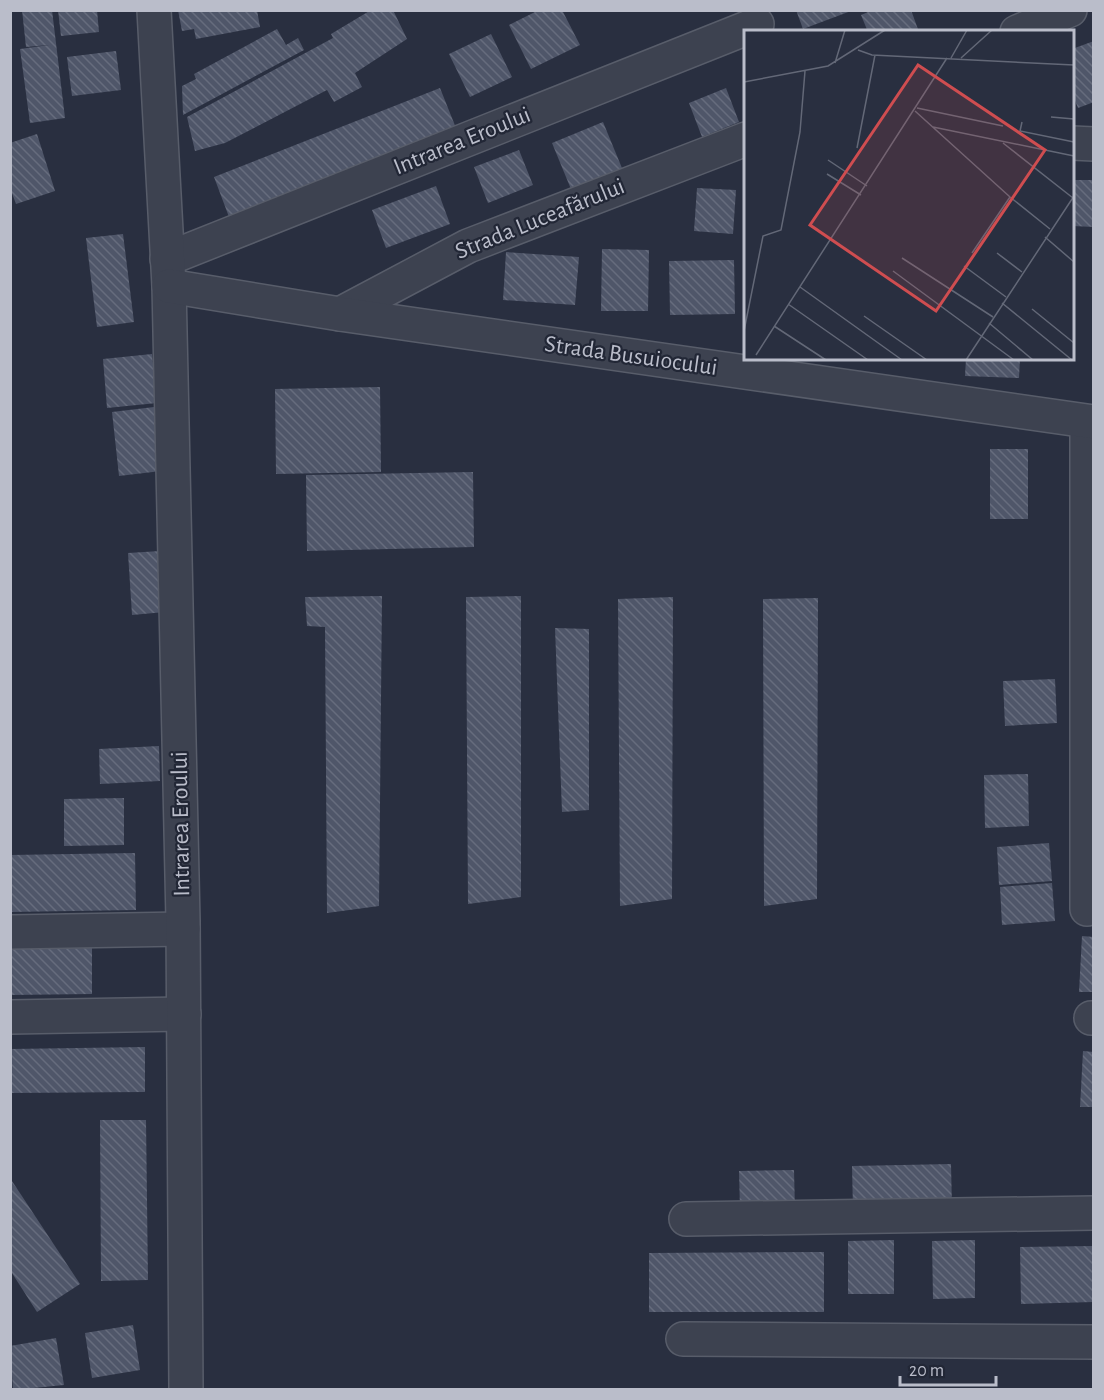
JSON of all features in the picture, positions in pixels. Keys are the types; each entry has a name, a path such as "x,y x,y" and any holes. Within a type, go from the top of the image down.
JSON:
{"street":[{"name":"Intrarea Eroului","path":"154,10 168,273 183,929 186,1389"},
{"path":"1022,30 1070,10"},
{"name":"Intrarea Eroului","path":"168,273 757,24"},
{"name":"Strada Luceafărului","path":"340,314 468,246 744,140"},
{"path":"1074,143 1094,144"},
{"name":"Strada Busuiocului","path":"168,273 340,314 1090,422"},
{"path":"1087,909 1090,422"},
{"path":"10,932 183,929"},
{"path":"10,1017 184,1014"},
{"path":"686,1219 1094,1214"},
{"path":"683,1339 1094,1342"}],"building":[{"path":"22,10 52,10 65,118 30,123 20,49 49,45 26,47"},
{"path":"58,10 97,10 99,32 61,36"},
{"path":"178,10 257,10 260,27 196,39 194,29 182,31"},
{"path":"371,10 393,10 407,39 355,73 362,87 334,102 327,90 225,143 195,151 187,117 333,38 331,34"},
{"path":"539,10 562,10 580,45 531,69 509,25"},
{"path":"796,10 851,10 851,11 803,29"},
{"path":"873,10 911,10 918,30 867,30 861,15"},
{"path":"277,29 286,45 298,38 304,50 183,115 182,86 196,79 194,74"},
{"path":"491,34 512,77 470,97 449,54"},
{"path":"1094,41 1094,102 1078,108 1074,98 1074,48"},
{"path":"116,51 121,90 72,96 67,57"},
{"path":"440,88 456,128 229,217 214,177"},
{"path":"726,88 739,122 702,137 689,103"},
{"path":"603,122 624,173 573,194 552,143"},
{"path":"37,134 55,191 16,204 10,188 10,143"},
{"path":"519,150 533,185 488,203 474,167"},
{"path":"1074,180 1094,180 1094,227 1074,226"},
{"path":"436,186 450,224 386,248 372,210"},
{"path":"697,188 736,190 733,234 694,231"},
{"path":"123,234 134,322 97,327 86,238"},
{"path":"602,249 649,250 648,311 601,311"},
{"path":"506,252 579,257 575,305 503,300"},
{"path":"734,260 735,314 670,315 669,261"},
{"path":"152,354 157,403 107,408 103,359"},
{"path":"966,360 1020,360 1019,378 965,376"},
{"path":"380,387 381,472 276,474 275,389"},
{"path":"154,407 161,471 119,476 112,412"},
{"path":"990,449 1028,449 1028,519 990,519"},
{"path":"473,472 474,547 307,551 306,475"},
{"path":"160,551 165,612 132,615 128,553"},
{"path":"382,596 379,906 327,913 325,627 307,626 305,597"},
{"path":"521,596 521,897 468,904 466,597"},
{"path":"673,597 672,899 620,906 618,599"},
{"path":"818,598 817,899 764,906 763,599"},
{"path":"555,628 589,629 589,810 562,812"},
{"path":"1055,679 1057,723 1005,726 1003,681"},
{"path":"159,746 160,781 100,784 99,749"},
{"path":"1028,774 1029,826 985,828 984,775"},
{"path":"124,798 124,845 64,846 64,799"},
{"path":"1049,843 1052,881 999,885 997,847"},
{"path":"135,853 136,910 10,912 10,855"},
{"path":"1052,883 1055,921 1002,925 1000,887"},
{"path":"1082,936 1094,937 1094,992 1079,992"},
{"path":"92,948 92,994 10,995 10,949"},
{"path":"145,1047 145,1092 10,1093 10,1049"},
{"path":"1083,1051 1094,1052 1094,1107 1080,1107"},
{"path":"100,1120 146,1120 148,1280 101,1281"},
{"path":"951,1164 952,1208 853,1210 852,1166"},
{"path":"794,1170 795,1210 740,1210 739,1171"},
{"path":"10,1178 80,1284 37,1312 10,1270"},
{"path":"894,1240 894,1294 848,1294 848,1241"},
{"path":"975,1240 975,1298 933,1299 932,1241"},
{"path":"1094,1246 1094,1302 1021,1304 1020,1247"},
{"path":"824,1252 824,1312 649,1312 649,1253"},
{"path":"133,1325 140,1370 92,1378 85,1333"},
{"path":"56,1338 64,1385 13,1390 10,1346"}]}
